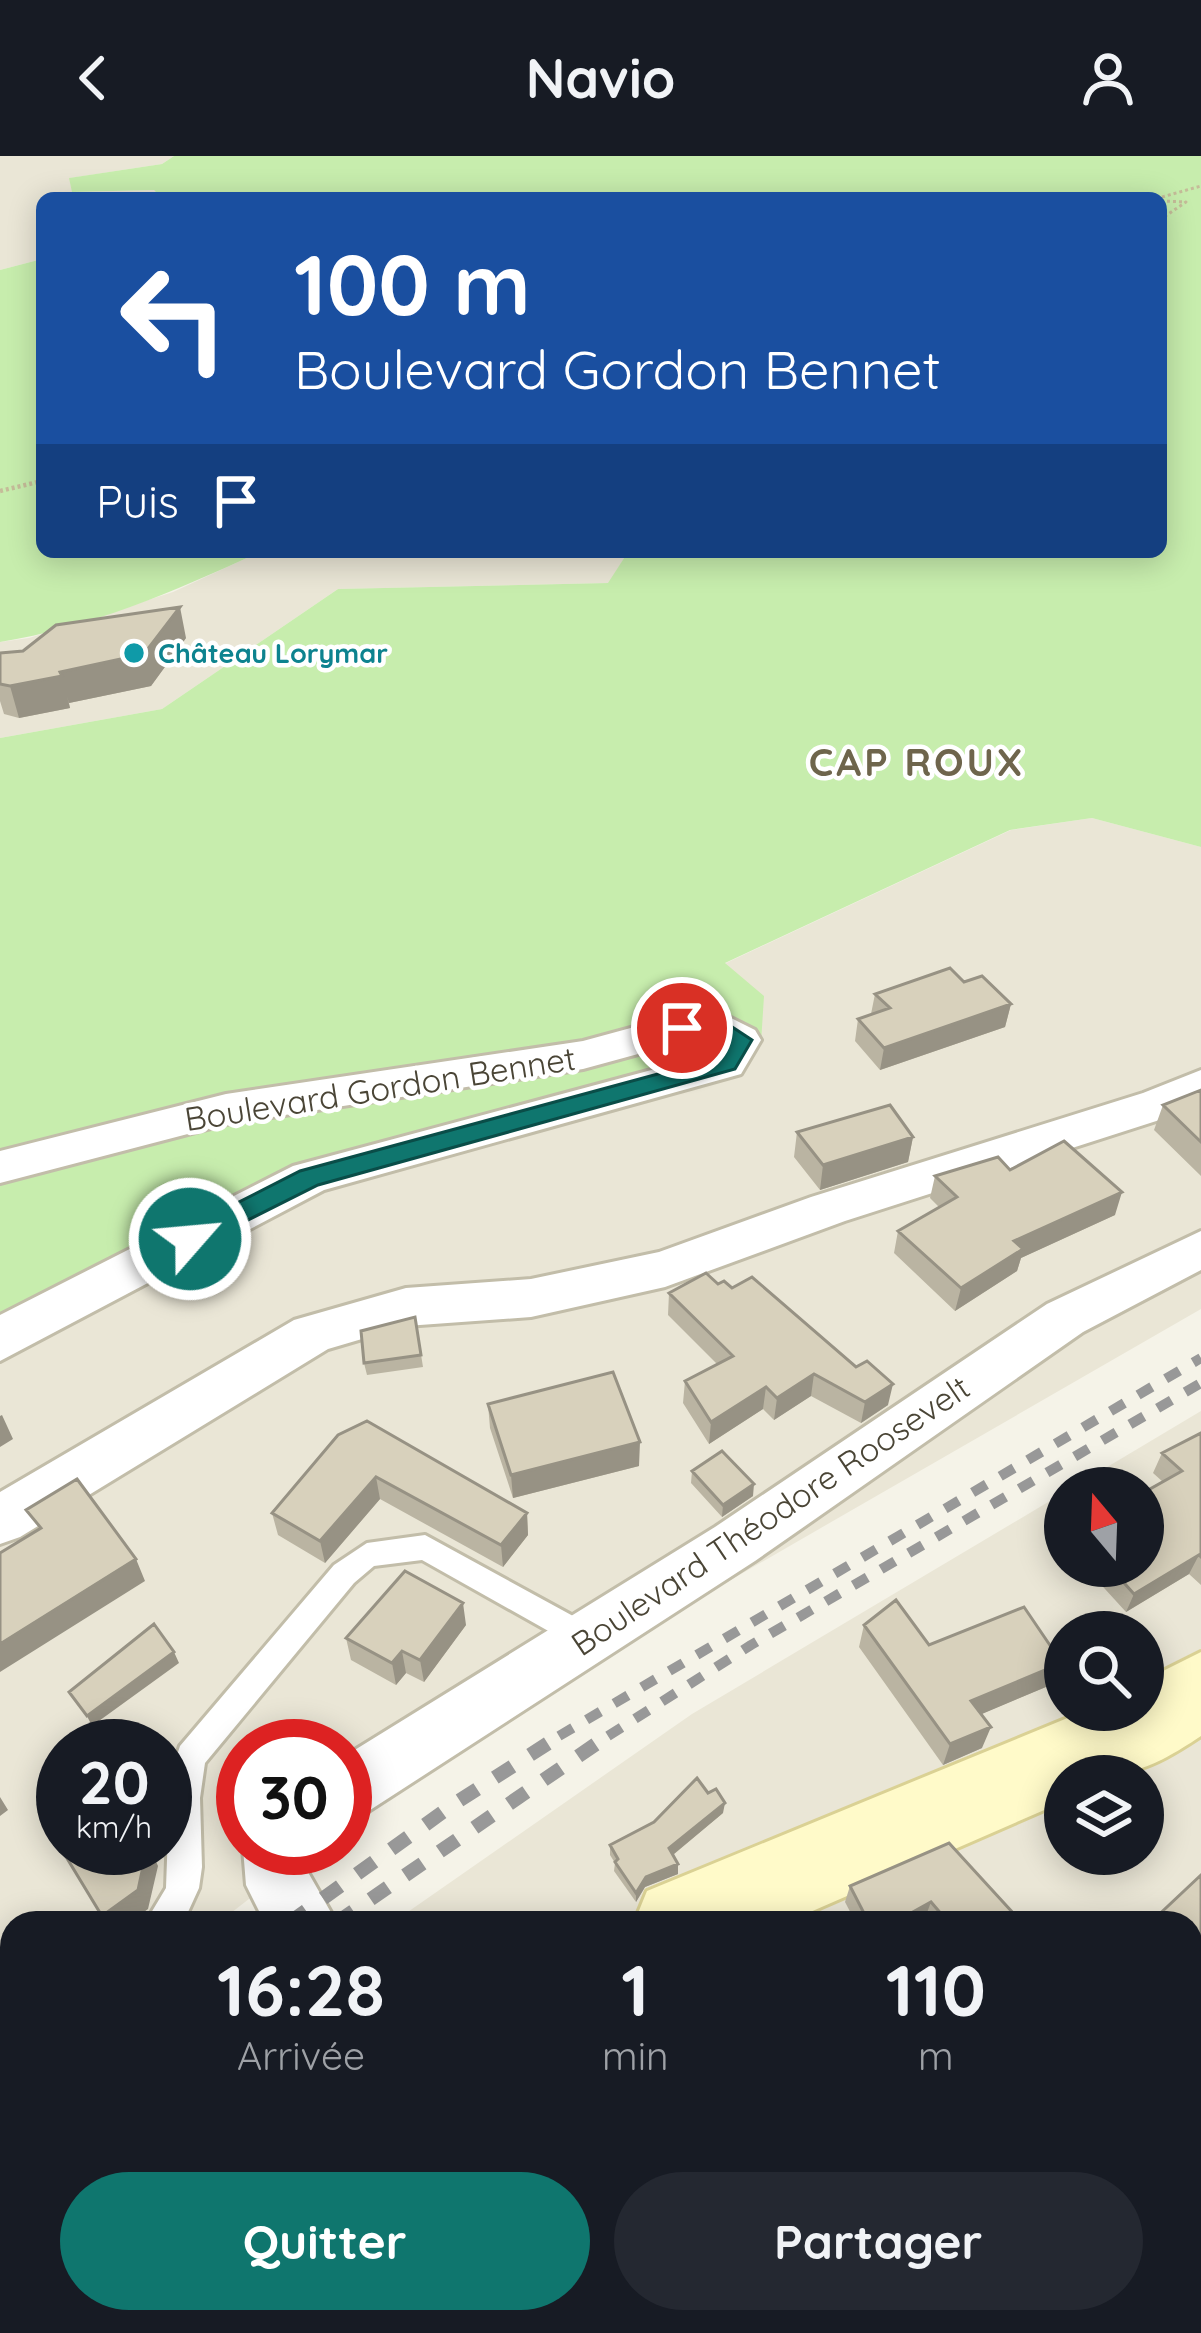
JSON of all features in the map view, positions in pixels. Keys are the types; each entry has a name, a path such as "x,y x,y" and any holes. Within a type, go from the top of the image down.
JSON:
{"main road":[{"path":"707,1911 1143,1727 1201,1690"}],"street":[{"name":"Boulevard Gordon Bennet","path":"0,1167 226,1109 583,1055 682,1028 717,1024 740,1040 726,1064 309,1178 0,1341"},
{"path":"0,1520 312,1334 406,1307 531,1298 665,1269 828,1209 1159,1103 1201,1085"},
{"name":"Boulevard Théodore Roosevelt","path":"372,1774 735,1544 1065,1318 1201,1249"},
{"path":"277,1875 278,1885 296,1911"}],"lane":[{"path":"173,1911 185,1878 183,1776 191,1756 344,1574 367,1555 425,1547 587,1638"}],"path":[{"path":"1167,197 1201,186"},
{"path":"1167,200 1186,202 1167,215"},
{"path":"0,491 36,482"}],"shaded area":[{"path":"0,156 174,156 162,164 70,178 73,192 36,192 36,261 0,270"},
{"path":"247,558 624,558 609,583 338,589 162,709 0,738 0,642 29,638 173,592"},
{"path":"1092,818 1201,847 1201,1309 616,1646 372,1809 372,1719 216,1719 216,1875 280,1875 234,1911 0,1911 0,1356 724,964 1011,830"},
{"path":"1201,1411 1201,1911 409,1911 692,1714 1044,1504 1044,1587 1164,1587 1164,1467 1107,1467"}],"green space":[{"path":"174,156 1201,156 1201,847 1092,818 1010,830 725,963 764,996 761,1043 724,1070 301,1192 0,1356 0,738 162,709 338,589 608,583 624,558 1167,558 1167,192 72,192 69,178 162,164"},
{"path":"36,261 36,558 246,558 100,617 0,642 0,270"}],"building":[{"path":"180,607 144,654 60,672 62,676 0,684 0,653 23,651 56,625"},
{"path":"950,968 964,982 982,976 1011,1004 884,1048 858,1019 890,1008 875,994"},
{"path":"1201,1090 1201,1142 1163,1105"},
{"path":"890,1105 913,1137 823,1165 797,1132"},
{"path":"1064,1141 1122,1192 1014,1241 1023,1249 961,1288 898,1231 957,1197 935,1176 998,1157 1010,1170"},
{"path":"706,1273 732,1288 752,1277 856,1367 867,1361 893,1384 865,1402 814,1374 777,1398 766,1387 711,1422 685,1381 733,1356 669,1293"},
{"path":"415,1317 421,1355 364,1363 361,1331"},
{"path":"613,1372 640,1442 511,1475 488,1404"},
{"path":"367,1421 527,1513 501,1545 376,1477 320,1541 272,1513 338,1435"},
{"path":"1201,1433 1201,1557 1164,1576 1164,1481 1182,1471 1162,1453"},
{"path":"722,1451 754,1484 723,1505 692,1471"},
{"path":"77,1479 136,1559 0,1644 0,1553 41,1528 26,1510"},
{"path":"405,1571 463,1603 420,1660 402,1651 392,1663 346,1638"},
{"path":"896,1600 929,1645 1024,1607 1044,1636 1044,1671 971,1701 991,1727 950,1744 864,1625"},
{"path":"154,1624 174,1652 87,1716 69,1692"},
{"path":"697,1778 708,1793 716,1789 725,1803 669,1848 678,1864 646,1877 636,1893 615,1862 618,1859 610,1845 654,1822"},
{"path":"949,1843 1011,1911 939,1911 931,1902 915,1911 863,1911 850,1886"},
{"path":"77,1875 141,1875 138,1890 109,1911 99,1911"},
{"path":"1201,1875 1201,1911 1163,1911"}],"railway":[{"path":"563,1734 1201,1358"},
{"path":"608,1736 751,1645 1201,1383"},
{"path":"353,1911 612,1733"},
{"path":"306,1911 454,1804 563,1734"},
{"path":"559,1736 563,1734"}],"place":[{"name":"Château Lorymar","path":"134,653"}],"district":[{"name":"CAP ROUX","path":"917,761"}],"route":[{"path":"190,1239 309,1178 726,1064 740,1040 717,1024 682,1028"}]}
